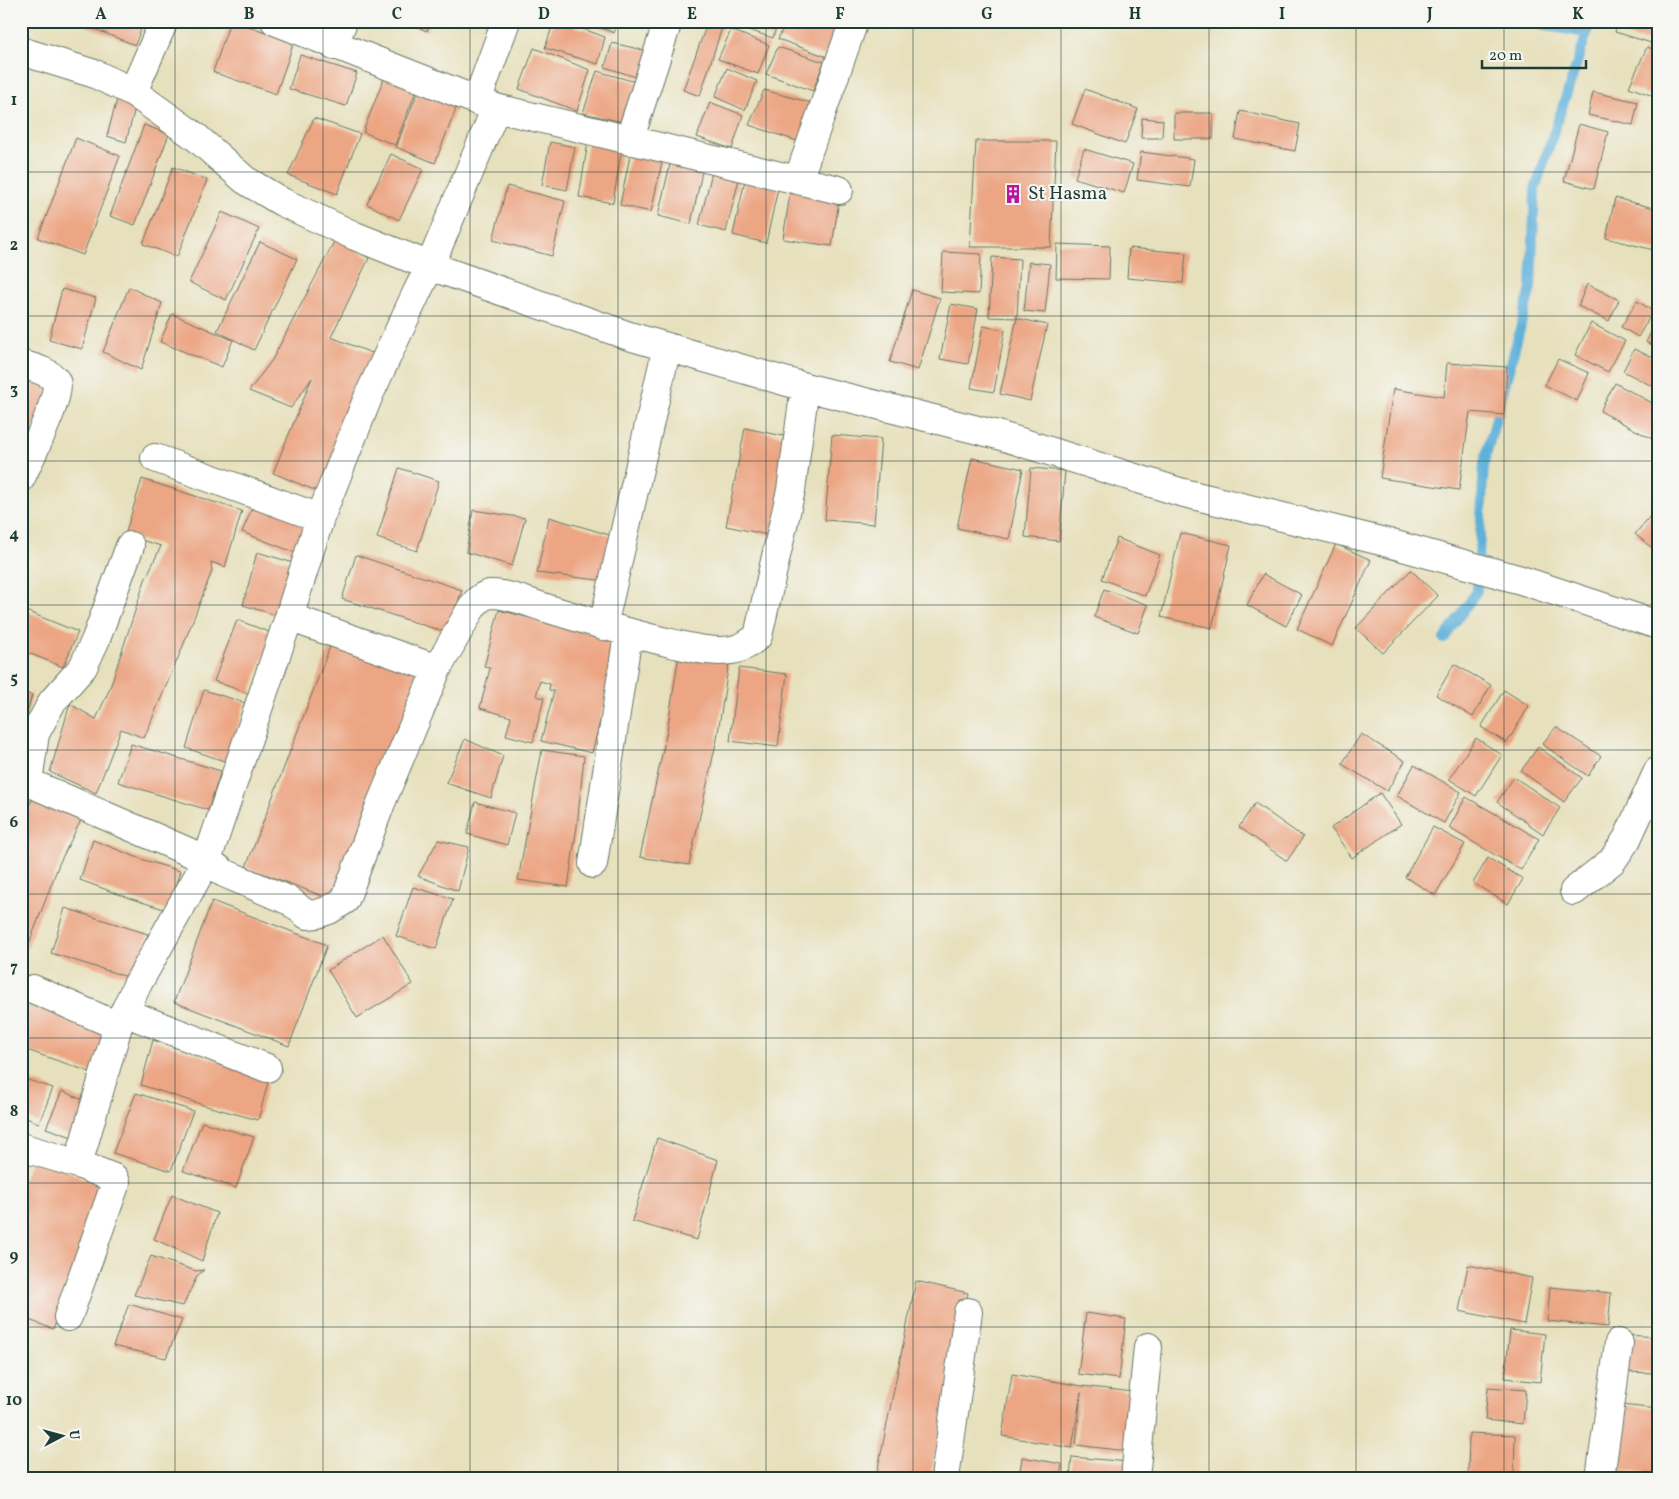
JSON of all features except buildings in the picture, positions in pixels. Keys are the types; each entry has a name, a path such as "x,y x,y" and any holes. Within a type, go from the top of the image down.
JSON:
{"street":[{"path":"133,92 164,21"},
{"path":"275,21 338,33 486,105 629,141 839,190"},
{"path":"78,1164 121,1019 137,985 207,860 320,518 369,396 430,266 486,105 506,21"},
{"path":"629,141 668,21"},
{"path":"798,180 854,21"},
{"path":"21,52 95,74 133,92 196,137 245,180 282,202 355,236 430,266 629,336 805,387 998,435 1180,492 1376,540 1521,580 1658,625"},
{"path":"593,864 616,630 667,347"},
{"path":"21,364 46,373 55,380 57,385 52,410 21,478"},
{"path":"130,546 93,646 82,667 52,702 35,734 25,782 207,860 224,873 290,902 307,915 330,910 345,900 381,803 437,669 472,607 484,595 492,594 510,597 616,630 701,650 730,651 742,648 758,636 791,490 805,387"},
{"path":"156,458 320,518"},
{"path":"289,616 437,669"},
{"path":"1574,891 1612,861 1627,839 1658,771"},
{"path":"33,989 268,1068"},
{"path":"21,1147 78,1164 114,1178 116,1182 68,1317"},
{"path":"945,1478 968,1312"},
{"path":"1600,1478 1619,1343"},
{"path":"1135,1478 1148,1347"}],"waterway":[{"path":"1516,21 1587,33"},
{"path":"1444,639 1477,591 1484,463 1531,288 1535,189 1587,33 1593,21"}],"place":[{"name":"St Hasma","path":"1013,194"}]}
